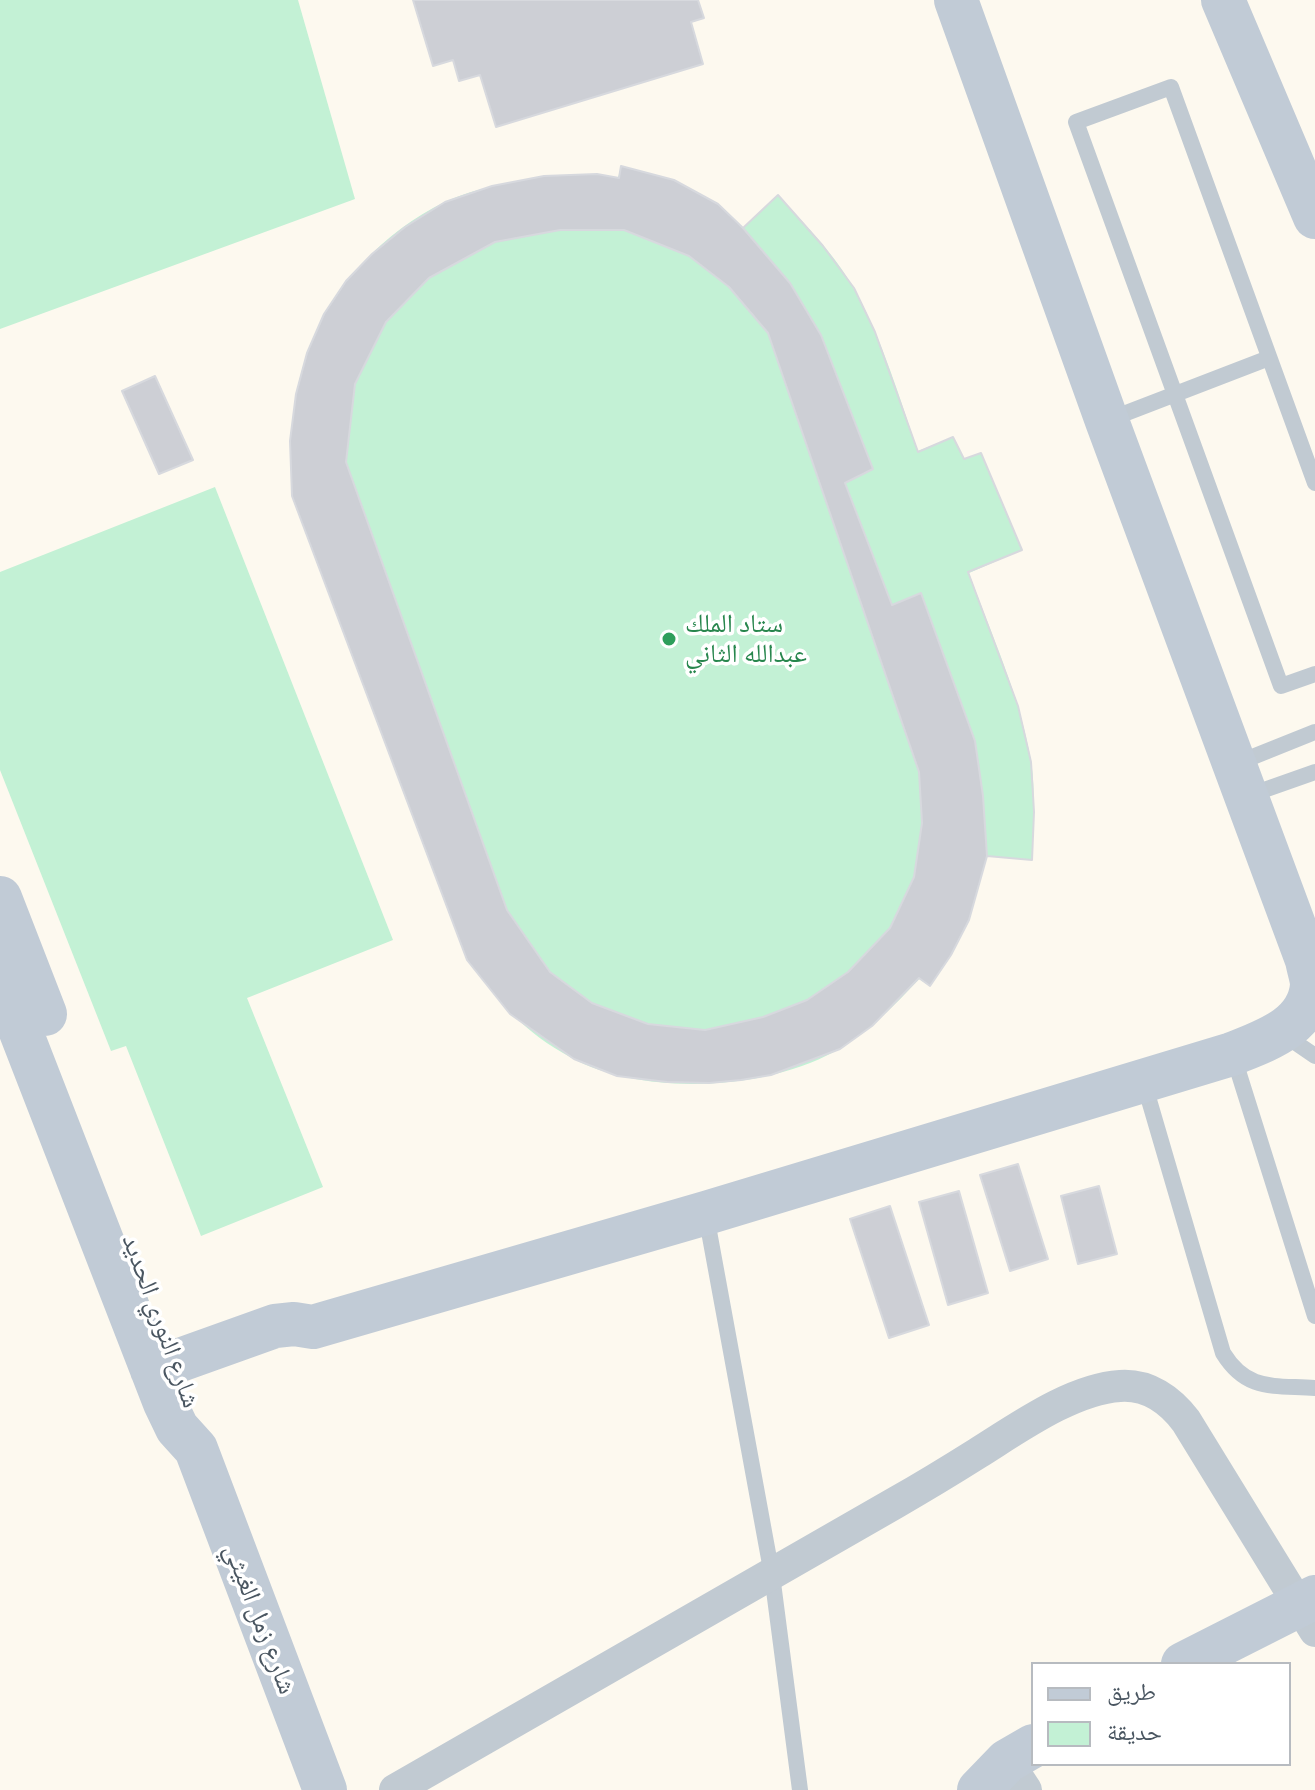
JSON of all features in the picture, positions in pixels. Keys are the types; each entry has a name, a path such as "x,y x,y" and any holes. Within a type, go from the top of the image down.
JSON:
{"street":[{"path":"169,1377 283,1349 313,1327 1144,1081 1232,1054 1304,1027 1312,985 1307,960 1107,421 956,0"},
{"path":"1223,0 1315,217"},
{"name":"شارع النوري الحديد","path":"0,898 169,1377"},
{"name":"شارع النوري الحديد","path":"0,978 169,1377 197,1422 196,1449"},
{"path":"395,1790 772,1575 943,1475 1048,1409 1101,1389 1121,1386 1142,1388 1171,1403 1186,1421 1309,1610 1188,1662"},
{"name":"شارع زمل الغيثي","path":"196,1449 325,1790"}],"lane":[{"path":"1315,483 1171,87 1076,122 1281,686 1315,674"},
{"path":"1107,421 1269,358"},
{"path":"1239,780 1315,732"},
{"path":"1239,780 1315,772"},
{"path":"1232,1054 1315,1316"},
{"path":"1144,1081 1223,1353 1232,1367 1254,1384 1315,1388"},
{"path":"706,1213 772,1575 800,1790"}],"shaded area":[{"path":"0,0 1315,0 1315,1790 0,1790"}],"green space":[{"path":"0,0 298,0 355,199 0,329"},
{"name":"ستاد الملك عبدالله الثاني","path":"621,166 718,204 743,228 778,195 829,253 855,291 882,349 918,451 953,437 964,459 981,453 1022,550 969,573 1012,689 1026,737 1033,785 1032,860 987,856 969,920 930,986 919,979 863,1032 813,1062 745,1080 708,1084 671,1083 601,1071 572,1058 526,1027 467,960 292,496 292,423 302,370 318,328 362,264 381,245 422,214 462,195 497,185 554,176 618,178"},
{"path":"215,487 393,940 247,998 323,1187 201,1236 126,1046 111,1051 0,770 0,572"}],"building":[{"path":"413,0 698,0 704,18 691,22 703,64 496,127 480,75 459,81 453,60 433,66"},
{"path":"621,166 674,180 718,204 743,228 778,195 823,246 854,288 875,332 918,452 953,437 964,459 981,453 1022,550 968,572 1018,706 1031,762 1034,812 1032,860 987,856 969,920 930,986 919,978 872,1026 840,1049 771,1075 741,1080 667,1082 617,1076 574,1059 510,1014 467,960 292,496 290,441 296,394 307,353 324,314 346,281 372,254 405,227 445,202 492,186 544,176 597,174 619,178","holes":["560,230 624,230 689,256 729,287 768,333 919,772 922,823 914,877 890,928 848,972 807,1000 763,1017 705,1030 648,1024 592,1003 550,972 507,910 346,462 355,384 386,322 429,278 495,242"]},
{"path":"778,195 823,246 854,288 875,332 918,452 953,437 964,459 981,453 1022,550 968,572 1018,706 1031,762 1034,812 1032,860 987,856 975,741 921,593 892,605 845,483 873,469 821,335 790,283 743,228"},
{"path":"155,376 193,460 159,474 122,391"},
{"path":"1018,1164 1048,1259 1010,1271 980,1175"},
{"path":"1099,1186 1117,1254 1078,1264 1061,1196"},
{"path":"959,1191 988,1293 948,1305 919,1202"},
{"path":"890,1206 929,1325 889,1338 850,1219"}],"place":[{"name":"ستاد الملك عبدالله الثاني","path":"669,639"}]}
